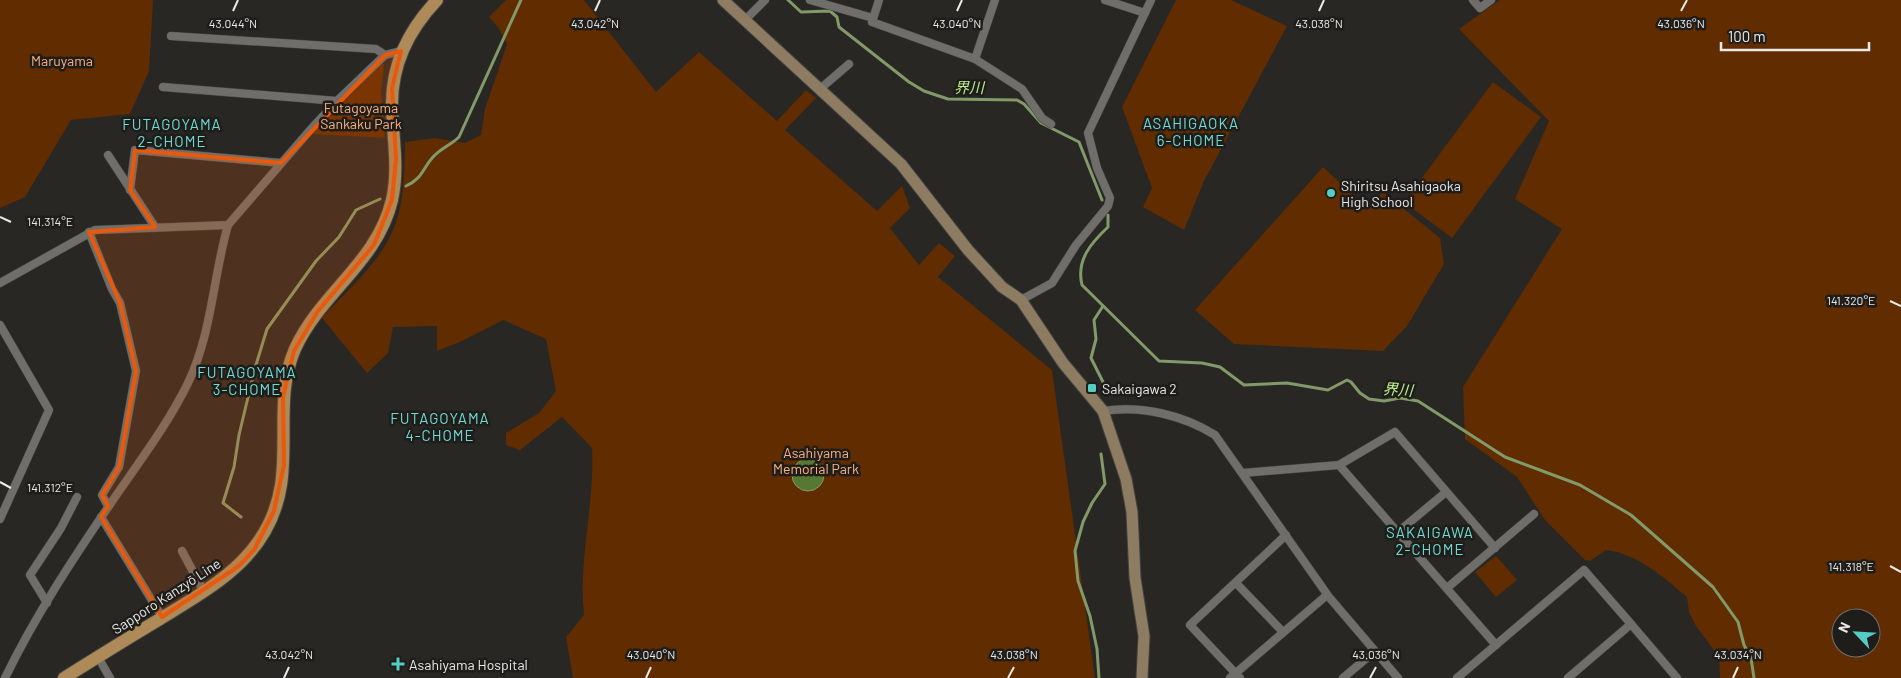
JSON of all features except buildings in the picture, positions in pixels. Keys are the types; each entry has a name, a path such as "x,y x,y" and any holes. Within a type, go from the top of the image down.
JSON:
{"main road":[{"name":"Sapporo Kanzyō Line","path":"64,678 204,592 239,566 254,550 264,532 280,489 284,465 283,397 294,351 309,323 361,263 374,245 386,222 396,178 392,88 401,51 414,28 437,0"}],"street":[{"path":"723,0 901,164 968,250 1002,287 1021,300 1063,363 1103,411 1126,480 1132,512 1135,578 1144,636 1142,678"},
{"path":"745,20 765,0"},
{"path":"810,0 873,18"},
{"path":"879,0 872,22 975,59 1022,90 1042,118 1051,124"},
{"path":"975,59 995,0"},
{"path":"1106,0 1145,13"},
{"path":"1021,300 1052,282 1076,245 1108,206 1110,198 1097,168 1088,133 1151,0"},
{"path":"1473,0 1480,8 1491,0"},
{"path":"171,36 376,49 385,55"},
{"path":"5,678 19,649 101,517 170,417 196,366 208,324 228,225 338,101 385,55 401,51"},
{"path":"820,89 849,64"},
{"path":"163,87 338,101"},
{"path":"130,190 135,150 281,163"},
{"path":"108,155 155,227"},
{"path":"0,283 89,232 155,227 228,225"},
{"path":"89,232 120,303 136,371 118,468 102,495 108,506"},
{"path":"0,325 49,410 0,519"},
{"path":"1103,411 1122,408 1146,409 1202,427 1215,435 1243,472 1327,595 1398,678"},
{"path":"1243,472 1339,465 1395,432 1495,548"},
{"path":"1339,465 1496,644"},
{"path":"1398,532 1446,492"},
{"path":"47,603 30,575 61,528 77,497"},
{"path":"1447,588 1534,514"},
{"path":"101,517 162,617"},
{"path":"1286,534 1190,625 1235,676 1327,595"},
{"path":"182,551 204,592"},
{"path":"1457,678 1584,570 1677,678"},
{"path":"1236,583 1283,632"},
{"path":"1571,677 1631,624"},
{"path":"1343,678 1374,650"},
{"path":"98,656 110,678"}],"highlighted area":[{"path":"401,51 392,88 396,159 392,200 374,245 318,311 294,351 283,397 284,465 274,511 254,550 239,566 162,617 101,517 108,506 102,495 119,467 136,371 120,303 89,232 155,227 130,190 135,150 281,163 385,55"}],"green space":[{"name":"Maruyama","path":"0,0 153,0 149,71 130,114 71,120 25,197 0,208"},
{"name":"Asahiyama Memorial Park","path":"506,0 584,0 656,92 699,52 777,121 806,90 816,98 785,130 877,211 902,186 910,208 890,228 919,265 939,243 955,256 938,277 1052,370 1095,678 573,678 566,637 584,615 583,573 591,490 592,448 562,417 520,450 506,445 506,433 539,413 556,391 546,339 503,320 462,341 437,351 437,326 393,327 388,353 367,373 322,318 371,266 393,230 402,198 405,142 435,138 465,143 481,135 485,109 507,44 498,27 489,17"},
{"path":"1176,0 1231,0 1287,26 1204,181 1184,230 1143,207 1152,188 1122,107"},
{"path":"1500,0 1901,0 1901,678 1720,678 1719,657 1696,626 1689,612 1687,597 1650,568 1618,552 1606,550 1590,561 1585,560 1545,520 1517,477 1465,439 1463,387 1562,229 1515,199 1549,121 1459,29"},
{"name":"Futagoyama Sankaku Park","path":"381,63 384,65 381,93 385,138 312,134"},
{"path":"1493,82 1541,117 1452,238 1404,202"},
{"path":"1323,167 1361,202 1375,201 1383,192 1440,238 1444,264 1407,326 1383,351 1234,344 1195,310"},
{"path":"1496,556 1517,580 1496,597 1475,572"}],"shaded area":[{"path":"808,459 814,460 819,464 823,469 823,481 819,486 814,490 808,491 802,490 797,486 793,481 792,475 793,469 797,464 802,460"}],"waterway":[{"path":"406,186 419,176 436,154 459,137 521,0"},
{"name":"界川","path":"788,0 801,12 830,11 837,17 839,27 909,82 924,91 948,99 1017,100 1024,104 1041,123 1079,142 1102,200"},
{"path":"241,517 223,503 234,467 239,435 255,368 267,329 316,261 339,237 356,210 380,199"},
{"name":"界川","path":"1108,215 1108,227 1096,239 1083,260 1081,268 1082,285 1159,361 1202,363 1220,367 1244,385 1287,383 1328,390 1347,380 1369,399 1384,401 1400,398 1418,401 1505,457 1580,485 1631,515 1713,587 1738,622 1744,645 1751,658 1754,678"},
{"path":"1103,306 1094,320 1096,339 1091,358 1108,392"},
{"path":"1099,678 1097,649 1090,616 1078,581 1075,551 1083,522 1092,503 1105,484 1101,454"}],"place":[{"name":"Shiritsu Asahigaoka High School","path":"1331,193"},
{"name":"Sakaigawa 2","path":"1092,388"},
{"name":"Asahiyama Hospital","path":"398,664"}],"district":[{"name":"FUTAGOYAMA 2-CHOME","path":"172,132"},
{"name":"ASAHIGAOKA 6-CHOME","path":"1191,132"},
{"name":"FUTAGOYAMA 3-CHOME","path":"247,380"},
{"name":"FUTAGOYAMA 4-CHOME","path":"440,426"},
{"name":"SAKAIGAWA 2-CHOME","path":"1430,540"}]}
